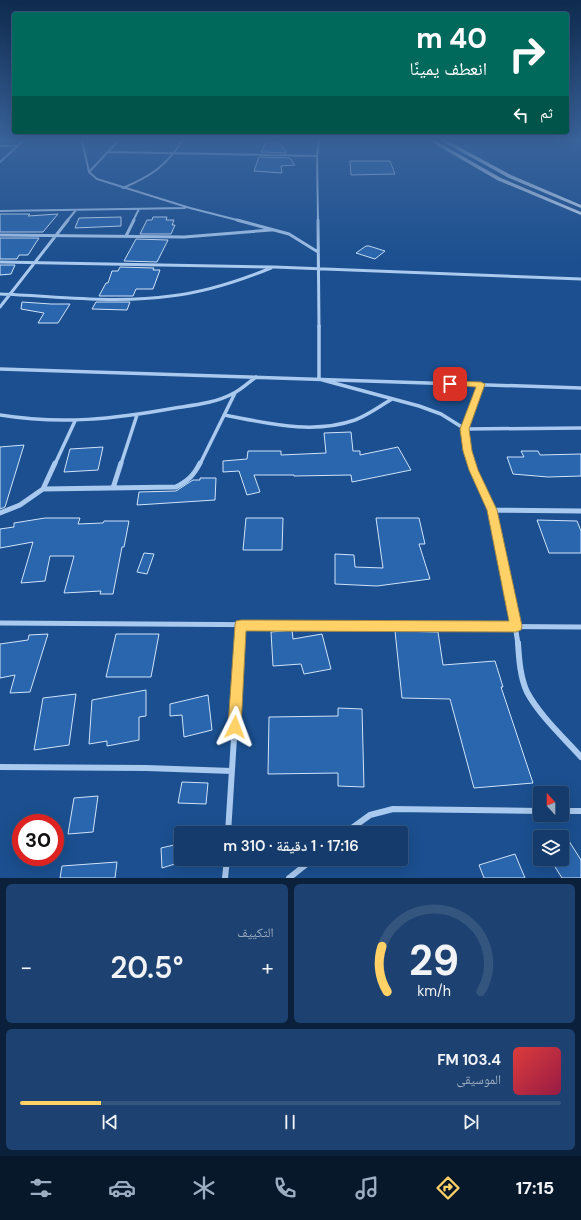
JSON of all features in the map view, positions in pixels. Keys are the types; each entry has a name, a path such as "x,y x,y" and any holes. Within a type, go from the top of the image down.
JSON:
{"main road":[{"path":"505,181 548,201 581,214"},
{"path":"520,181 581,207"},
{"path":"548,201 557,198"}],"street":[{"path":"103,181 190,208 274,229 289,234 318,252"},
{"path":"123,188 138,181"},
{"path":"317,181 319,380"},
{"path":"0,210 190,208"},
{"path":"126,236 139,209"},
{"path":"0,307 36,263 76,210"},
{"path":"0,235 184,237 274,229"},
{"path":"0,262 274,267 319,270 581,279"},
{"path":"0,294 157,298 215,287 247,278 274,267"},
{"path":"0,369 581,388"},
{"path":"0,416 32,420 75,420 138,415 215,401 235,393 256,377"},
{"path":"319,380 419,406 441,414 465,429 581,428"},
{"path":"481,384 465,429 468,451 473,470 492,510 516,626 520,665 527,691 541,712 581,757"},
{"path":"0,513 20,505 43,490 176,486 188,482 196,472 235,393"},
{"path":"224,415 299,428 320,428 341,425 356,420 392,399"},
{"path":"114,488 138,415"},
{"path":"43,490 75,420"},
{"path":"492,510 581,512"},
{"path":"0,623 581,627"},
{"path":"228,826 241,625"},
{"path":"0,767 146,768 232,771"},
{"path":"355,826 370,815 393,809 533,811"},
{"path":"569,811 581,811"},
{"path":"225,878 226,866"},
{"path":"289,878 304,866"}],"building":[{"path":"0,214 30,214 28,216 58,214 43,232 0,232"},
{"path":"121,217 121,226 75,228 79,218"},
{"path":"153,217 167,217 166,220 174,220 172,225 175,225 171,234 140,234 147,220 152,220"},
{"path":"0,238 39,238 28,255 19,255 17,259 0,259"},
{"path":"136,239 168,240 157,262 124,261"},
{"path":"366,246 385,251 375,259 356,253"},
{"path":"0,265 15,265 11,274 0,275"},
{"path":"120,267 154,268 153,270 160,270 153,289 136,289 133,296 99,296 106,283 108,283 112,271 118,271"},
{"path":"22,302 70,304 58,323 38,323 44,313 21,309"},
{"path":"96,302 130,302 127,310 92,309"},
{"path":"351,432 353,451 360,451 360,455 398,447 411,470 352,482 351,475 254,475 260,492 247,495 239,471 223,472 223,461 247,459 248,451 281,451 281,455 326,453 324,433"},
{"path":"24,445 5,507 0,509 0,447"},
{"path":"103,447 98,470 64,472 70,449"},
{"path":"521,451 538,451 540,455 581,454 581,476 548,477 513,474 507,457 524,457"},
{"path":"200,478 216,478 215,500 137,505 139,492 176,491 193,480 200,480"},
{"path":"45,518 80,518 78,524 103,523 104,521 129,521 124,547 122,547 113,594 100,594 101,591 64,593 74,556 50,556 45,581 21,583 33,542 0,548 0,529 14,527 14,523"},
{"path":"246,518 283,518 282,550 243,550"},
{"path":"376,518 419,518 425,544 419,544 430,579 377,586 335,584 335,554 354,555 355,567 383,568"},
{"path":"537,520 577,521 581,531 581,553 549,553"},
{"path":"144,553 154,554 147,574 137,572"},
{"path":"292,630 293,639 322,634 331,669 304,674 301,664 273,666 271,632"},
{"path":"395,631 438,632 443,665 495,661 503,687 501,687 533,783 474,788 450,699 402,698"},
{"path":"48,634 30,692 10,693 15,675 0,678 0,644 28,640 29,635"},
{"path":"116,634 159,634 151,677 106,677"},
{"path":"146,690 146,716 139,717 139,740 107,746 107,741 89,744 92,700"},
{"path":"76,694 69,745 34,750 43,698"},
{"path":"208,695 212,730 184,737 182,715 170,716 170,704"},
{"path":"338,708 362,709 364,787 338,786 338,773 268,774 269,717 338,716"},
{"path":"182,782 208,783 206,804 178,803"},
{"path":"98,796 93,832 68,834 74,798"},
{"path":"569,841 581,860 581,878 562,878 554,866 569,866"},
{"path":"174,845 174,864 162,868 161,848"},
{"path":"515,854 525,878 484,878 479,865"},
{"path":"117,862 115,878 60,878 62,866"}],"route":[{"path":"235,727 241,625 516,626 507,575 492,510 473,470 468,451 465,429 481,384 450,384"}]}
